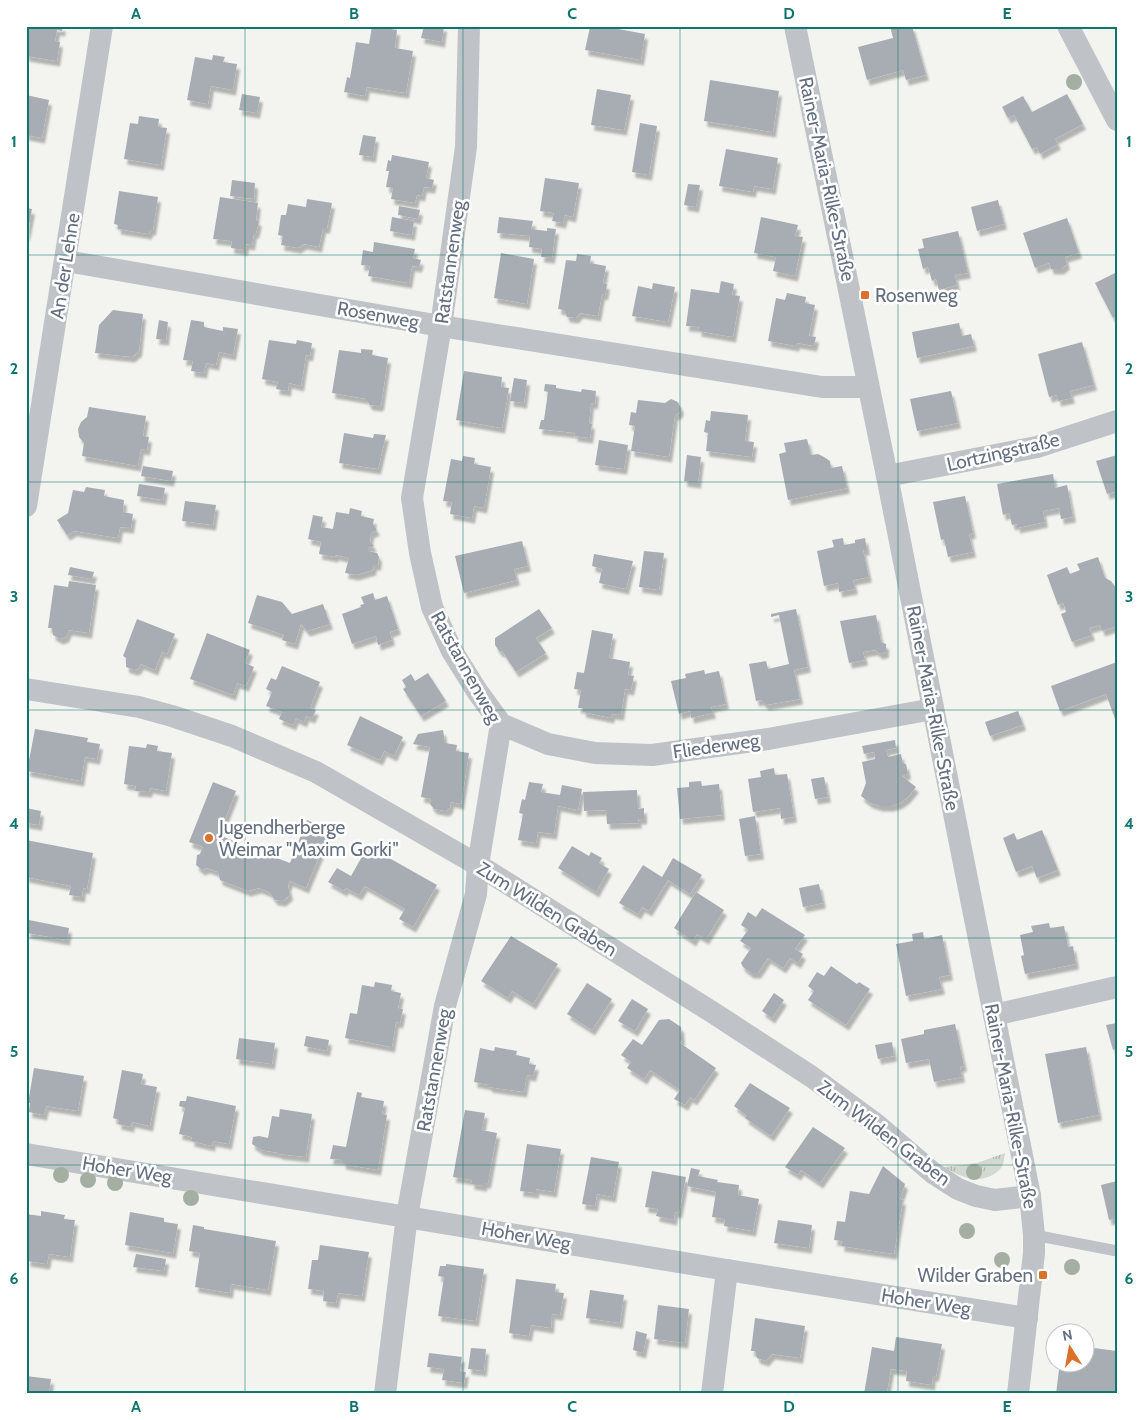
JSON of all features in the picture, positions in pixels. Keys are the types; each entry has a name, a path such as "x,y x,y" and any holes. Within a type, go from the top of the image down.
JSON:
{"street":[{"name":"An der Lehne","path":"26,506 102,26"},
{"name":"Ratstannenweg","path":"385,1394 407,1216 445,1006 476,894 478,865 501,724 477,691 452,651 432,607 420,553 412,498 441,326 466,147 469,26"},
{"name":"Rainer-Maria-Rilke-Straße","path":"795,26 887,476 1030,1196 1034,1236 1033,1267 1018,1394"},
{"path":"1068,26 1117,120"},
{"name":"Rosenweg","path":"66,261 441,326 822,387 868,387"},
{"name":"Lortzingstraße","path":"887,476 1038,447 1117,421"},
{"name":"Zum Wilden Graben","path":"26,689 139,707 202,725 316,772 478,865 712,1012 812,1077 876,1124 933,1173 958,1189 976,1196 995,1200 1030,1196"},
{"name":"Fliederweg","path":"501,724 548,744 595,753 652,754 768,739 933,709"},
{"path":"994,1015 1117,987"},
{"name":"Hoher Weg","path":"26,1154 1027,1318"},
{"path":"712,1394 727,1270"}],"lane":[{"path":"1034,1236 1117,1251"}],"green space":[{"path":"1005,1153 1001,1168 994,1174 984,1178 969,1178 943,1167 977,1163"}],"building":[{"path":"26,26 63,26 62,31 57,30 55,41 60,42 57,61 26,56"},
{"path":"372,26 397,30 395,48 413,51 406,93 367,87 365,96 344,92 347,77 350,78 356,42 369,44"},
{"path":"424,26 444,26 442,42 421,38"},
{"path":"602,26 645,34 641,60 585,50 590,27 601,29"},
{"path":"890,26 912,26 926,75 906,80 903,70 867,80 858,47 893,38"},
{"path":"213,55 225,57 223,62 237,64 233,90 211,86 208,104 187,100 195,57 212,60"},
{"path":"710,80 779,91 773,132 704,121"},
{"path":"597,89 631,95 624,130 591,125"},
{"path":"242,94 260,97 257,113 239,110"},
{"path":"1067,94 1083,124 1055,139 1058,144 1040,154 1037,147 1032,149 1014,115 1008,118 1002,107 1023,96 1032,112"},
{"path":"26,95 49,100 42,138 26,135"},
{"path":"139,116 159,119 158,127 167,128 161,165 124,159 130,123 138,124"},
{"path":"640,123 657,126 649,175 632,172"},
{"path":"363,135 376,137 373,157 359,155"},
{"path":"726,149 778,158 773,189 754,186 753,192 719,186"},
{"path":"392,155 429,162 426,178 434,180 432,188 424,187 422,196 417,195 415,203 391,199 393,188 386,187 389,171 386,171 388,160 391,161"},
{"path":"545,178 579,183 573,217 565,215 563,223 552,221 554,213 540,211"},
{"path":"232,180 255,183 254,199 230,196"},
{"path":"688,184 700,185 696,207 684,205"},
{"path":"119,191 158,197 153,230 150,230 149,234 118,229 118,225 114,224"},
{"path":"220,197 258,203 256,220 259,221 256,233 254,233 252,245 246,244 245,250 231,248 232,241 213,239"},
{"path":"307,199 332,203 327,228 323,228 319,247 304,244 298,248 281,245 283,236 278,235 281,215 286,215 288,204 306,207"},
{"path":"998,200 1004,224 977,231 971,207"},
{"path":"399,206 420,210 418,219 398,215"},
{"path":"26,208 32,209 27,235 26,235"},
{"path":"392,217 414,221 412,235 390,231"},
{"path":"499,217 533,221 531,229 547,231 547,228 556,229 552,258 541,257 542,249 529,247 530,236 497,233"},
{"path":"761,217 798,225 795,236 803,237 795,276 773,271 776,257 754,253"},
{"path":"1067,218 1079,253 1065,257 1067,264 1061,269 1051,269 1049,263 1035,268 1023,233"},
{"path":"958,231 968,273 955,275 957,285 939,290 936,279 932,281 928,267 923,269 918,249 924,248 922,239"},
{"path":"374,242 415,249 413,258 421,260 419,267 412,266 409,283 368,276 370,266 361,265 363,250 373,252"},
{"path":"501,253 534,259 527,304 494,298"},
{"path":"577,254 591,256 590,263 606,266 603,283 607,284 605,295 602,294 598,316 580,313 576,318 567,317 564,310 558,309 566,260 576,261"},
{"path":"1117,272 1117,316 1113,318 1095,283"},
{"path":"721,281 734,284 732,295 740,296 733,337 698,331 699,327 686,326 691,289 719,293"},
{"path":"653,283 675,287 668,322 632,316 638,286 652,289"},
{"path":"787,293 806,297 805,303 815,305 809,336 816,337 814,346 797,343 796,346 768,341 776,298 785,300"},
{"path":"113,310 143,314 139,351 132,357 95,353 99,325"},
{"path":"159,320 168,322 166,340 156,339"},
{"path":"191,320 204,322 204,327 223,331 223,327 238,329 233,355 219,352 216,365 206,363 204,373 191,371 193,361 183,360"},
{"path":"959,323 962,336 971,334 974,346 917,358 912,332"},
{"path":"269,340 296,344 297,340 312,343 310,356 306,355 301,386 289,383 288,391 276,389 278,382 262,379"},
{"path":"1082,342 1094,385 1070,391 1072,398 1058,401 1057,395 1049,397 1038,354"},
{"path":"361,349 373,350 372,355 388,358 381,405 379,406 370,405 367,399 332,393 339,350 361,353"},
{"path":"464,371 502,377 501,387 509,388 502,428 456,420"},
{"path":"514,378 527,380 524,403 510,401"},
{"path":"545,384 556,385 556,388 581,392 582,389 596,391 595,404 591,403 589,423 592,424 590,438 574,436 575,433 539,429 541,420 544,420 548,392 544,391"},
{"path":"951,391 958,423 917,431 910,399"},
{"path":"671,399 678,402 681,409 675,415 669,457 631,451 635,426 629,425 631,412 636,413 638,400 665,403"},
{"path":"89,407 146,416 143,436 149,437 147,450 141,449 138,466 82,456 84,443 79,437 78,429 81,422 87,417"},
{"path":"711,411 748,415 745,441 754,442 752,457 706,451 708,433 704,432 706,420 710,421"},
{"path":"344,433 373,438 374,434 386,435 378,469 339,463"},
{"path":"807,439 811,455 818,454 824,457 830,461 831,468 842,466 847,488 788,500 779,454 786,452 784,443"},
{"path":"599,440 628,445 624,469 595,465"},
{"path":"687,455 701,457 698,483 684,481"},
{"path":"1117,455 1117,491 1107,494 1096,461"},
{"path":"463,456 475,458 474,464 491,467 484,508 474,506 472,518 450,514 452,502 443,501 451,459 462,461"},
{"path":"143,466 173,471 171,481 141,476"},
{"path":"1053,474 1055,488 1067,485 1073,517 1061,519 1059,508 1043,511 1045,522 1017,528 1017,524 1012,525 1009,513 1003,515 997,484"},
{"path":"139,484 165,488 163,500 137,496"},
{"path":"86,487 105,490 104,496 124,500 123,512 133,514 131,528 120,527 118,538 74,531 67,535 57,520 68,513 73,490 84,492"},
{"path":"965,496 973,533 969,534 973,552 948,557 944,539 941,540 933,502"},
{"path":"185,501 216,505 213,525 182,521"},
{"path":"350,508 362,511 361,516 374,519 373,524 377,530 371,533 370,541 374,546 368,548 368,551 377,553 379,557 378,565 374,565 373,570 356,575 345,573 349,558 319,554 321,542 308,539 313,515 323,517 321,527 333,529 336,512 349,514"},
{"path":"843,538 844,545 855,543 855,540 865,538 867,550 863,550 869,577 853,580 855,589 839,592 838,583 824,586 817,551 834,547 832,540"},
{"path":"522,541 528,566 514,569 517,580 464,593 455,556"},
{"path":"644,551 664,553 659,590 639,587"},
{"path":"594,554 633,561 626,589 599,583 602,569 592,566"},
{"path":"1098,557 1105,578 1111,581 1116,588 1117,626 1102,631 1100,625 1089,628 1092,635 1072,642 1061,614 1066,612 1065,608 1063,603 1058,605 1047,575 1067,567 1070,574 1080,570 1077,564"},
{"path":"70,567 94,572 92,579 68,575"},
{"path":"69,581 96,585 89,633 69,630 66,637 60,639 53,635 52,628 48,628 54,585 68,587"},
{"path":"373,593 375,600 387,596 398,629 390,632 392,640 378,645 376,636 352,644 342,614 361,607 360,605 364,604 361,597"},
{"path":"257,595 282,602 292,614 323,604 330,624 307,631 301,624 295,644 282,640 284,635 248,623"},
{"path":"539,609 552,628 536,638 546,653 516,672 502,651 500,652 495,645 495,638"},
{"path":"796,609 808,667 794,670 800,699 766,705 761,700 756,701 749,664 766,661 768,669 789,664 779,615 771,617 771,614"},
{"path":"876,615 881,642 886,644 886,652 880,654 875,650 863,652 865,660 849,663 840,621"},
{"path":"137,619 175,634 167,654 162,652 155,670 141,664 138,669 134,670 126,667 126,658 123,656"},
{"path":"592,630 613,634 609,658 630,662 628,675 634,676 631,690 625,689 621,715 612,714 611,718 583,712 583,708 578,708 581,690 574,689 577,672 584,673"},
{"path":"207,633 250,650 245,663 254,667 246,686 237,683 233,695 190,679"},
{"path":"1117,662 1117,724 1106,694 1060,711 1051,686"},
{"path":"282,666 320,682 310,708 316,710 312,718 306,716 304,722 296,718 293,725 279,719 282,712 266,706 272,692 266,689 271,678 276,680"},
{"path":"704,670 705,674 719,671 726,704 711,707 713,713 691,718 690,711 679,714 671,681 686,678 685,674"},
{"path":"428,673 446,701 421,716 403,689 406,687 402,680 411,674 415,681"},
{"path":"1018,711 1023,725 990,736 985,722"},
{"path":"360,716 403,737 394,756 384,751 380,760 347,745"},
{"path":"35,729 88,738 87,742 100,744 97,759 85,757 81,781 27,771"},
{"path":"443,730 445,743 457,745 456,751 469,753 461,804 451,802 450,808 446,811 434,809 430,804 431,799 421,797 430,747 413,744 418,734"},
{"path":"895,740 896,748 886,750 888,757 901,754 908,774 902,776 916,787 900,803 891,806 880,806 870,803 861,796 866,783 862,762 875,759 874,752 864,754 862,746"},
{"path":"147,744 158,746 157,751 172,753 166,791 150,788 149,792 135,791 136,786 124,784 129,746 146,748"},
{"path":"774,768 775,775 787,774 794,817 781,819 780,808 753,812 748,779 761,777 760,771"},
{"path":"824,777 828,797 815,799 811,779"},
{"path":"701,781 702,786 719,784 722,815 680,819 677,788 689,787 689,782"},
{"name":"Jugendherberge Weimar \"Maxim Gorki\"","path":"213,782 236,791 219,835 248,847 249,843 265,850 264,853 290,863 307,820 330,830 306,888 290,881 288,886 290,895 283,901 275,900 269,892 259,888 248,891 220,880 218,872 207,868 202,870 196,865 197,855 200,854 203,847 189,842"},
{"path":"529,782 543,784 541,792 560,795 562,785 582,789 578,810 558,806 554,834 538,832 536,843 518,840 523,814 519,813 522,799 525,800"},
{"path":"637,790 638,809 644,808 644,819 638,819 639,823 607,824 606,810 584,811 583,792"},
{"path":"26,808 41,811 39,825 26,823"},
{"path":"755,816 761,854 745,856 739,819"},
{"path":"1042,830 1058,870 1037,878 1032,866 1016,872 1003,838 1014,833 1017,840"},
{"path":"26,840 93,853 87,889 83,888 82,897 69,895 71,886 26,877"},
{"path":"368,846 437,885 413,927 399,919 405,909 365,886 359,895 346,888 344,891 328,882 337,868 351,876"},
{"path":"572,846 589,856 591,852 602,858 599,863 609,869 596,892 558,868"},
{"path":"673,858 702,875 690,894 668,880 649,911 642,907 638,914 619,903 643,865 662,877"},
{"path":"819,884 823,903 803,907 799,888"},
{"path":"696,892 724,910 706,939 697,934 693,941 674,928"},
{"path":"762,908 805,935 795,949 803,954 798,963 790,958 783,968 768,958 758,973 751,973 741,963 751,948 740,941 748,930 741,925 748,912 756,917"},
{"path":"29,920 69,928 67,940 27,933"},
{"path":"1049,923 1050,928 1064,926 1068,947 1073,946 1076,964 1025,974 1021,956 1024,955 1020,935 1033,932 1031,926"},
{"path":"923,932 924,939 942,935 950,975 939,977 942,989 906,996 896,944 913,941 912,934"},
{"path":"511,936 558,964 533,1004 512,991 508,998 481,981"},
{"path":"831,966 857,984 859,982 870,989 846,1025 808,1000 814,991 808,986 817,972 824,976"},
{"path":"375,982 392,985 391,991 401,993 398,1008 403,1009 400,1023 396,1022 392,1047 345,1038 350,1013 357,1014 362,985 374,987"},
{"path":"587,983 612,999 592,1030 567,1014"},
{"path":"774,993 784,1000 772,1018 762,1011"},
{"path":"632,999 648,1009 635,1031 618,1021"},
{"path":"669,1019 681,1027 682,1040 680,1043 716,1068 694,1100 690,1097 685,1105 674,1099 680,1090 650,1070 644,1079 627,1068 631,1062 621,1055 633,1039 642,1045 659,1020"},
{"path":"1117,1023 1117,1048 1113,1050 1106,1025"},
{"path":"955,1024 964,1066 960,1067 962,1077 934,1082 929,1059 906,1063 901,1039 924,1034 924,1030"},
{"path":"306,1036 329,1040 327,1051 304,1046"},
{"path":"239,1038 275,1043 272,1064 236,1059"},
{"path":"892,1042 894,1056 878,1059 875,1045"},
{"path":"495,1047 517,1051 516,1055 530,1058 529,1064 536,1065 533,1076 527,1075 524,1092 489,1087 489,1085 474,1082 480,1048 494,1051"},
{"path":"1086,1047 1099,1115 1058,1123 1045,1054"},
{"path":"34,1068 84,1076 78,1111 46,1106 44,1115 29,1112 30,1103 28,1103"},
{"path":"122,1070 143,1074 141,1084 157,1087 150,1126 132,1122 131,1127 118,1124 119,1120 113,1118"},
{"path":"750,1083 790,1108 771,1136 745,1118 747,1116 734,1106"},
{"path":"357,1092 362,1093 361,1097 384,1101 382,1114 387,1115 378,1170 343,1164 343,1160 330,1159 333,1145 346,1147"},
{"path":"187,1096 236,1106 229,1144 213,1141 212,1146 191,1141 192,1137 179,1134 185,1108 179,1106 180,1101 186,1101"},
{"path":"280,1109 312,1114 306,1157 261,1150 252,1144 253,1137 268,1138 272,1116 279,1117"},
{"path":"465,1110 485,1113 482,1130 497,1133 488,1183 484,1183 484,1186 471,1184 472,1180 453,1177"},
{"path":"813,1127 845,1148 820,1183 801,1170 798,1175 785,1167"},
{"path":"527,1144 561,1149 554,1192 536,1189 536,1193 520,1191"},
{"path":"591,1157 619,1162 613,1197 597,1194 595,1206 582,1204"},
{"path":"883,1166 905,1184 900,1199 903,1200 894,1254 841,1246 842,1241 834,1240 837,1221 845,1222 850,1191 869,1194"},
{"path":"691,1168 700,1170 698,1176 718,1180 717,1182 739,1185 738,1195 759,1199 753,1231 724,1226 725,1219 712,1217 716,1192 687,1186"},
{"path":"652,1171 686,1177 679,1213 675,1212 674,1220 656,1216 658,1209 645,1207"},
{"path":"1117,1181 1117,1218 1109,1220 1101,1185"},
{"path":"41,1211 65,1215 64,1219 75,1220 70,1257 49,1254 47,1264 27,1261 29,1251 26,1250 26,1214 41,1216"},
{"path":"130,1212 164,1218 164,1222 178,1224 173,1253 125,1245"},
{"path":"778,1220 812,1225 809,1248 774,1243"},
{"path":"193,1225 204,1227 204,1229 276,1241 268,1290 231,1284 230,1293 195,1287 200,1253 189,1251"},
{"path":"320,1245 369,1252 362,1296 338,1293 336,1303 323,1301 324,1291 308,1289 312,1260 318,1260"},
{"path":"136,1254 166,1259 164,1271 133,1267"},
{"path":"446,1264 484,1269 476,1321 438,1316 444,1277 438,1276 440,1266 446,1266"},
{"path":"516,1279 556,1284 555,1292 564,1293 560,1315 552,1314 551,1328 531,1325 529,1336 509,1333"},
{"path":"590,1290 624,1295 620,1323 586,1318"},
{"path":"658,1305 689,1309 685,1343 654,1339"},
{"path":"755,1318 805,1326 800,1358 772,1354 766,1361 757,1358 755,1351 751,1351"},
{"path":"636,1331 647,1334 643,1353 633,1350"},
{"path":"896,1337 942,1344 936,1376 933,1376 932,1385 906,1381 907,1371 891,1369 887,1392 893,1394 864,1394 872,1347 894,1351"},
{"path":"471,1348 486,1349 484,1371 468,1369"},
{"path":"1096,1348 1117,1351 1117,1394 1056,1394 1059,1372 1096,1372"},
{"path":"429,1353 462,1357 460,1371 466,1372 464,1383 442,1380 444,1369 427,1367"},
{"path":"26,1376 51,1379 49,1394 26,1394"}],"place":[{"name":"Rosenweg","path":"865,295"},
{"name":"Jugendherberge Weimar \"Maxim Gorki\"","path":"209,838"},
{"name":"Wilder Graben","path":"1043,1275"}]}
